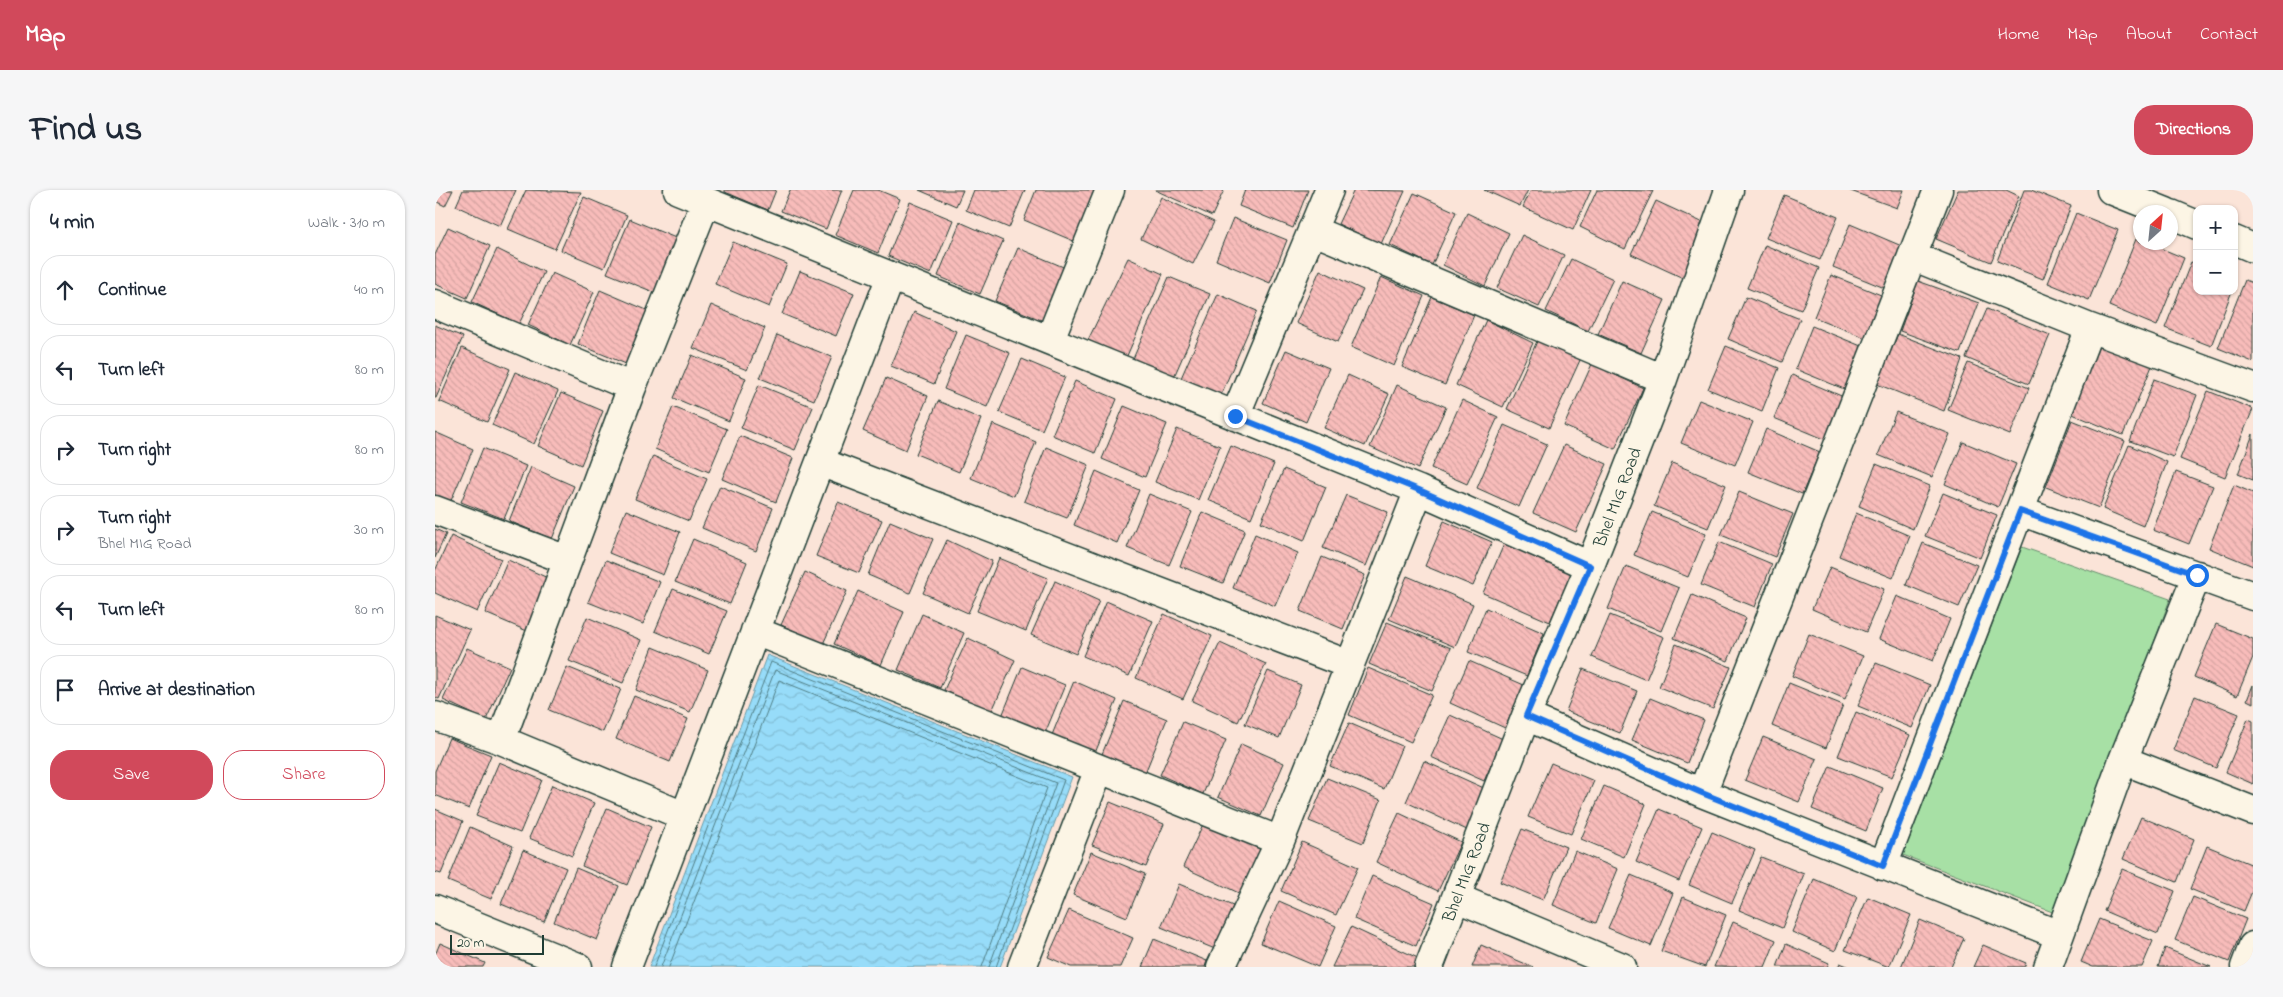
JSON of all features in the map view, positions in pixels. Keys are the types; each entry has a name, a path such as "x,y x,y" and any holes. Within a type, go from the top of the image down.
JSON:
{"street":[{"path":"679,190 1419,490 1590,566"},
{"path":"1050,339 1110,190"},
{"path":"1235,416 1329,190"},
{"name":"Bhel MIG Road","path":"1429,967 1526,716 1590,566 1663,379 1728,190"},
{"path":"1702,793 1938,190"},
{"path":"2111,190 2148,205"},
{"path":"501,740 567,560 705,201"},
{"path":"2178,217 2193,223"},
{"path":"1312,230 1663,379"},
{"path":"2238,242 2253,248"},
{"path":"1912,256 2090,328 2253,388"},
{"path":"627,967 891,276"},
{"path":"435,304 633,387"},
{"path":"1883,866 2090,328"},
{"path":"820,462 1350,665"},
{"path":"1221,967 1280,841 1419,490"},
{"path":"435,510 567,560"},
{"path":"2020,511 2253,596"},
{"path":"2047,967 2123,760 2197,575"},
{"path":"755,631 1280,841"},
{"path":"435,716 501,740 684,816"},
{"path":"1526,716 1702,793 2059,935"},
{"path":"2123,760 2253,812"},
{"path":"1022,967 1099,769"},
{"path":"1457,898 1622,967"},
{"path":"435,908 578,967"},
{"path":"2245,967 2253,946"}],"green space":[{"path":"2022,547 2170,599 2055,913 1903,855"}],"water":[{"path":"767,655 1072,777 1000,967 649,967"}],"building":[{"path":"435,190 453,190 445,206 435,201"},
{"path":"463,190 516,190 500,226 456,206"},
{"path":"526,190 581,192 555,249 508,229"},
{"path":"725,190 776,190 768,210 725,192"},
{"path":"790,190 842,190 826,229 781,211"},
{"path":"854,190 878,190 900,199 878,253 835,235"},
{"path":"919,190 963,190 956,206"},
{"path":"974,190 1025,190 1009,228 966,210"},
{"path":"1036,190 1098,190 1076,242 1024,220"},
{"path":"1155,190 1224,190 1212,216"},
{"path":"1245,190 1308,190 1293,228 1239,206"},
{"path":"1354,190 1405,191 1381,244 1338,224"},
{"path":"1484,190 1528,190 1520,206"},
{"path":"1531,190 1591,190 1573,230 1523,207"},
{"path":"1597,190 1653,191 1625,249 1580,227"},
{"path":"1848,190 1904,190 1897,208"},
{"path":"1958,190 2006,190 2019,196 1991,262 1936,239"},
{"path":"2024,190 2031,190 2071,206 2043,279 1997,261"},
{"path":"1414,193 1456,212 1432,265 1390,245"},
{"path":"1784,195 1838,217 1820,260 1766,238"},
{"path":"584,197 627,215 604,268 561,250"},
{"path":"1161,197 1214,222 1193,264 1141,239"},
{"path":"1656,201 1708,225 1683,278 1631,254"},
{"path":"910,202 953,220 931,274 888,256"},
{"path":"1467,213 1509,233 1485,286 1443,265"},
{"path":"2076,213 2118,230 2089,300 2048,283"},
{"path":"1233,218 1287,240 1270,283 1216,260"},
{"path":"630,219 678,239 656,293 607,273"},
{"path":"960,222 1003,241 980,294 938,276"},
{"path":"1850,224 1904,247 1887,289 1833,267"},
{"path":"448,227 490,246 467,298 435,284 435,255"},
{"path":"1522,235 1564,255 1539,307 1497,288"},
{"path":"733,242 787,264 769,307 715,284"},
{"path":"1765,245 1819,268 1801,310 1747,288"},
{"path":"2133,246 2133,250 2165,250 2184,258 2157,326 2109,306"},
{"path":"1018,248 1073,271 1051,324 995,301"},
{"path":"497,249 544,272 519,324 472,302"},
{"path":"1128,258 1163,274 1126,358 1088,340"},
{"path":"1571,259 1613,279 1588,331 1546,311"},
{"path":"2191,262 2193,263 2193,295 2230,295 2211,346 2165,328"},
{"path":"1320,270 1363,290 1338,342 1296,323"},
{"path":"800,271 854,293 836,336 782,314"},
{"path":"552,273 594,292 570,345 528,325"},
{"path":"1831,275 1886,297 1868,339 1814,317"},
{"path":"1169,277 1210,294 1173,379 1132,361"},
{"path":"1381,277 1424,296 1394,366 1351,347"},
{"path":"2245,280 2253,283 2253,362 2218,348"},
{"path":"1622,281 1665,300 1641,353 1598,334"},
{"path":"1918,281 1979,303 1960,353 1900,331"},
{"path":"600,290 649,311 626,364 578,344"},
{"path":"1218,294 1257,311 1221,395 1181,378"},
{"path":"1432,297 1474,315 1445,385 1402,367"},
{"path":"1746,297 1800,319 1782,362 1728,339"},
{"path":"711,305 765,328 747,370 693,348"},
{"path":"1987,309 2050,335 2029,384 1966,358"},
{"path":"914,312 956,331 934,384 891,366"},
{"path":"1486,320 1533,343 1503,407 1456,385"},
{"path":"435,325 463,337 436,398 435,398"},
{"path":"1812,326 1866,348 1849,391 1795,369"},
{"path":"1898,334 1962,359 1944,411 1877,384"},
{"path":"777,335 832,357 814,400 760,378"},
{"path":"966,335 1010,353 987,407 944,389"},
{"path":"1538,339 1581,358 1549,428 1507,409"},
{"path":"2100,344 2152,366 2123,435 2070,413"},
{"path":"1726,346 1779,368 1762,411 1708,389"},
{"path":"462,348 510,369 487,422 439,401"},
{"path":"1286,350 1329,368 1306,422 1263,403"},
{"path":"692,355 746,378 729,421 674,398"},
{"path":"1022,359 1065,377 1042,430 999,412"},
{"path":"1968,363 2029,388 2010,435 1948,410"},
{"path":"1592,364 1643,388 1615,449 1564,426"},
{"path":"515,372 558,391 534,444 492,425"},
{"path":"1348,375 1389,394 1365,446 1324,428"},
{"path":"1792,375 1846,398 1829,441 1774,418"},
{"path":"886,378 928,396 906,450 863,431"},
{"path":"2154,379 2197,395 2173,457 2130,441"},
{"path":"1075,381 1117,399 1095,453 1052,435"},
{"path":"759,385 813,407 795,450 741,428"},
{"path":"1397,385 1446,407 1418,469 1370,447"},
{"path":"2208,391 2253,409 2225,477 2180,459"},
{"path":"561,393 603,411 581,465 538,446"},
{"path":"1462,400 1498,417 1467,484 1431,468"},
{"path":"1699,400 1753,422 1735,465 1681,443"},
{"path":"938,401 981,419 959,472 916,454"},
{"path":"1124,406 1167,424 1145,477 1102,459"},
{"path":"673,407 727,429 709,472 655,449"},
{"path":"1896,412 1950,434 1932,477 1878,455"},
{"path":"2072,420 2125,441 2099,508 2046,487"},
{"path":"993,424 1036,442 1014,496 971,478"},
{"path":"1504,425 1547,444 1519,507 1477,488"},
{"path":"1177,429 1220,446 1198,500 1155,482"},
{"path":"1766,429 1820,452 1802,494 1748,472"},
{"path":"435,432 473,449 450,503 435,496"},
{"path":"2253,434 2253,480 2238,474"},
{"path":"740,436 793,458 776,502 722,479"},
{"path":"1963,442 2016,464 1998,507 1945,484"},
{"path":"1564,445 1607,464 1576,532 1533,513"},
{"path":"2129,445 2167,462 2143,526 2103,509"},
{"path":"1231,446 1274,464 1251,518 1208,500"},
{"path":"1046,447 1089,465 1067,518 1024,501"},
{"path":"483,448 526,466 504,519 461,502"},
{"path":"653,456 707,479 689,521 635,499"},
{"path":"1672,463 1726,485 1708,528 1654,506"},
{"path":"1876,464 1930,486 1913,529 1859,506"},
{"path":"531,467 574,486 552,539 509,521"},
{"path":"1284,469 1326,487 1304,541 1261,522"},
{"path":"1096,471 1139,490 1117,543 1074,525"},
{"path":"2176,472 2213,486 2189,544 2153,530"},
{"path":"2234,485 2253,493 2253,566 2209,548"},
{"path":"720,486 773,508 756,551 702,528"},
{"path":"1739,492 1793,514 1775,557 1721,535"},
{"path":"1943,493 1997,515 1980,558 1925,536"},
{"path":"1149,494 1192,512 1169,565 1127,548"},
{"path":"1346,495 1388,512 1366,566 1323,548"},
{"path":"838,502 882,520 859,573 816,556"},
{"path":"626,510 680,532 663,575 609,553"},
{"path":"1202,512 1245,530 1223,583 1180,566"},
{"path":"1652,512 1706,534 1688,577 1634,555"},
{"path":"1856,513 1910,536 1893,578 1839,556"},
{"path":"890,521 933,539 910,593 868,575"},
{"path":"1444,521 1492,542 1473,586 1425,566"},
{"path":"435,529 446,534 435,558"},
{"path":"1255,534 1298,553 1275,606 1233,588"},
{"path":"451,536 501,559 477,612 435,593 435,571"},
{"path":"1507,537 1574,567 1550,622 1483,593"},
{"path":"693,539 747,562 730,604 675,582"},
{"path":"947,540 992,561 968,613 923,593"},
{"path":"1719,542 1772,564 1755,607 1701,585"},
{"path":"1923,543 1977,565 1959,607 1906,585"},
{"path":"1322,557 1365,575 1343,629 1300,611"},
{"path":"999,558 1048,578 1026,631 977,611"},
{"path":"508,560 550,579 527,631 485,613"},
{"path":"606,560 660,582 643,624 588,602"},
{"path":"1626,566 1679,588 1661,631 1608,609"},
{"path":"1830,567 1884,589 1866,632 1812,609"},
{"path":"805,572 847,591 823,644 781,625"},
{"path":"1407,576 1473,604 1455,647 1389,619"},
{"path":"1055,581 1099,601 1076,654 1031,635"},
{"path":"673,589 727,611 709,654 655,631"},
{"path":"858,591 904,612 881,665 834,644"},
{"path":"1692,595 1746,618 1728,661 1674,638"},
{"path":"1897,596 1950,619 1933,661 1879,639"},
{"path":"1106,601 1153,621 1129,676 1083,656"},
{"path":"1486,608 1544,633 1527,676 1468,652"},
{"path":"922,614 964,633 940,688 898,670"},
{"path":"1164,614 1212,636 1183,699 1136,678"},
{"path":"435,615 470,630 439,699 435,697"},
{"path":"1610,615 1664,637 1646,680 1592,657"},
{"path":"587,617 641,640 623,683 569,661"},
{"path":"1387,622 1451,648 1432,691 1369,664"},
{"path":"2216,624 2253,639 2253,657 2237,696 2194,677"},
{"path":"1809,634 1863,656 1845,699 1792,676"},
{"path":"968,638 1015,660 991,713 944,690"},
{"path":"1220,643 1266,664 1238,722 1192,701"},
{"path":"1676,644 1731,667 1713,709 1659,687"},
{"path":"653,647 708,670 690,712 636,690"},
{"path":"467,648 510,667 486,720 443,700"},
{"path":"1469,661 1524,685 1505,728 1450,703"},
{"path":"1876,663 1930,685 1912,728 1858,706"},
{"path":"567,667 621,689 603,732 549,710"},
{"path":"1022,667 1065,685 1043,738 1000,721"},
{"path":"1368,668 1432,695 1411,742 1349,715"},
{"path":"1583,669 1637,691 1620,733 1566,711"},
{"path":"1268,671 1301,685 1279,738 1245,724"},
{"path":"1074,681 1117,700 1095,753 1052,735"},
{"path":"1789,683 1843,705 1826,748 1772,726"},
{"path":"2253,685 2253,703 2247,700"},
{"path":"634,696 688,719 670,762 616,739"},
{"path":"2195,696 2239,714 2216,768 2173,750"},
{"path":"1650,698 1704,720 1687,763 1632,740"},
{"path":"1124,701 1167,719 1145,773 1102,754"},
{"path":"1856,712 1910,735 1892,777 1838,756"},
{"path":"1450,715 1503,739 1484,781 1431,757"},
{"path":"2248,719 2253,721 2253,784 2226,772"},
{"path":"1183,722 1226,740 1203,794 1160,775"},
{"path":"1349,723 1402,746 1384,789 1330,766"},
{"path":"1763,737 1817,759 1799,802 1745,780"},
{"path":"449,738 491,755 469,809 435,795 435,771"},
{"path":"1241,744 1284,763 1261,816 1218,797"},
{"path":"1424,761 1486,789 1467,830 1406,802"},
{"path":"499,762 542,780 520,833 476,816"},
{"path":"1551,763 1594,781 1571,834 1528,817"},
{"path":"1830,766 1883,788 1866,831 1812,809"},
{"path":"1327,778 1381,800 1363,843 1309,821"},
{"path":"552,785 594,803 572,856 529,838"},
{"path":"1604,786 1646,804 1624,857 1581,839"},
{"path":"1110,802 1164,824 1146,867 1092,845"},
{"path":"607,808 651,827 627,885 582,866"},
{"path":"435,809 463,821 441,874 435,872"},
{"path":"1659,809 1702,827 1679,881 1636,862"},
{"path":"1399,813 1461,842 1438,891 1376,862"},
{"path":"2141,817 2194,839 2177,882 2123,859"},
{"path":"1205,820 1263,846 1241,894 1183,867"},
{"path":"470,827 513,846 491,899 448,881"},
{"path":"1522,829 1566,847 1543,900 1500,882"},
{"path":"1712,832 1755,850 1732,903 1689,885"},
{"path":"1302,842 1358,867 1336,915 1281,891"},
{"path":"2207,846 2253,865 2253,889 2244,911 2190,889"},
{"path":"523,850 566,868 544,922 501,904"},
{"path":"1575,851 1618,869 1596,923 1553,905"},
{"path":"1091,852 1145,874 1127,917 1073,895"},
{"path":"1761,857 1804,874 1782,928 1739,910"},
{"path":"576,868 619,886 597,940 554,922"},
{"path":"2122,869 2175,891 2158,934 2104,911"},
{"path":"1631,875 1673,893 1651,946 1608,928"},
{"path":"1372,876 1434,903 1416,946 1354,919"},
{"path":"1814,879 1857,897 1835,951 1792,932"},
{"path":"1179,884 1233,906 1215,949 1161,927"},
{"path":"1683,897 1726,915 1705,967 1661,951"},
{"path":"1868,897 1911,915 1889,967 1845,950"},
{"path":"2193,897 2246,919 2229,962 2175,940"},
{"path":"1279,901 1336,926 1318,967 1261,943"},
{"path":"1069,910 1133,938 1120,967 1071,967 1048,957"},
{"path":"2099,919 2153,941 2142,967 2093,967 2081,962"},
{"path":"1920,920 1964,938 1951,967 1901,967"},
{"path":"1733,922 1776,940 1765,967 1714,967"},
{"path":"1351,927 1420,959 1416,967 1332,967"},
{"path":"1154,939 1207,961 1205,967 1142,967"},
{"path":"440,943 485,963 483,967 435,967 435,955"},
{"path":"1786,944 1829,963 1827,967 1777,967"},
{"path":"1481,945 1533,967 1472,967"},
{"path":"1983,945 2026,963 2024,967 1973,967"},
{"path":"2165,948 2211,967 2158,967"},
{"path":"1840,963 1850,967 1838,967"}],"route":[{"path":"1235,416 1419,490 1590,566 1526,716 1702,793 1883,866 2020,511 2197,575"}]}
